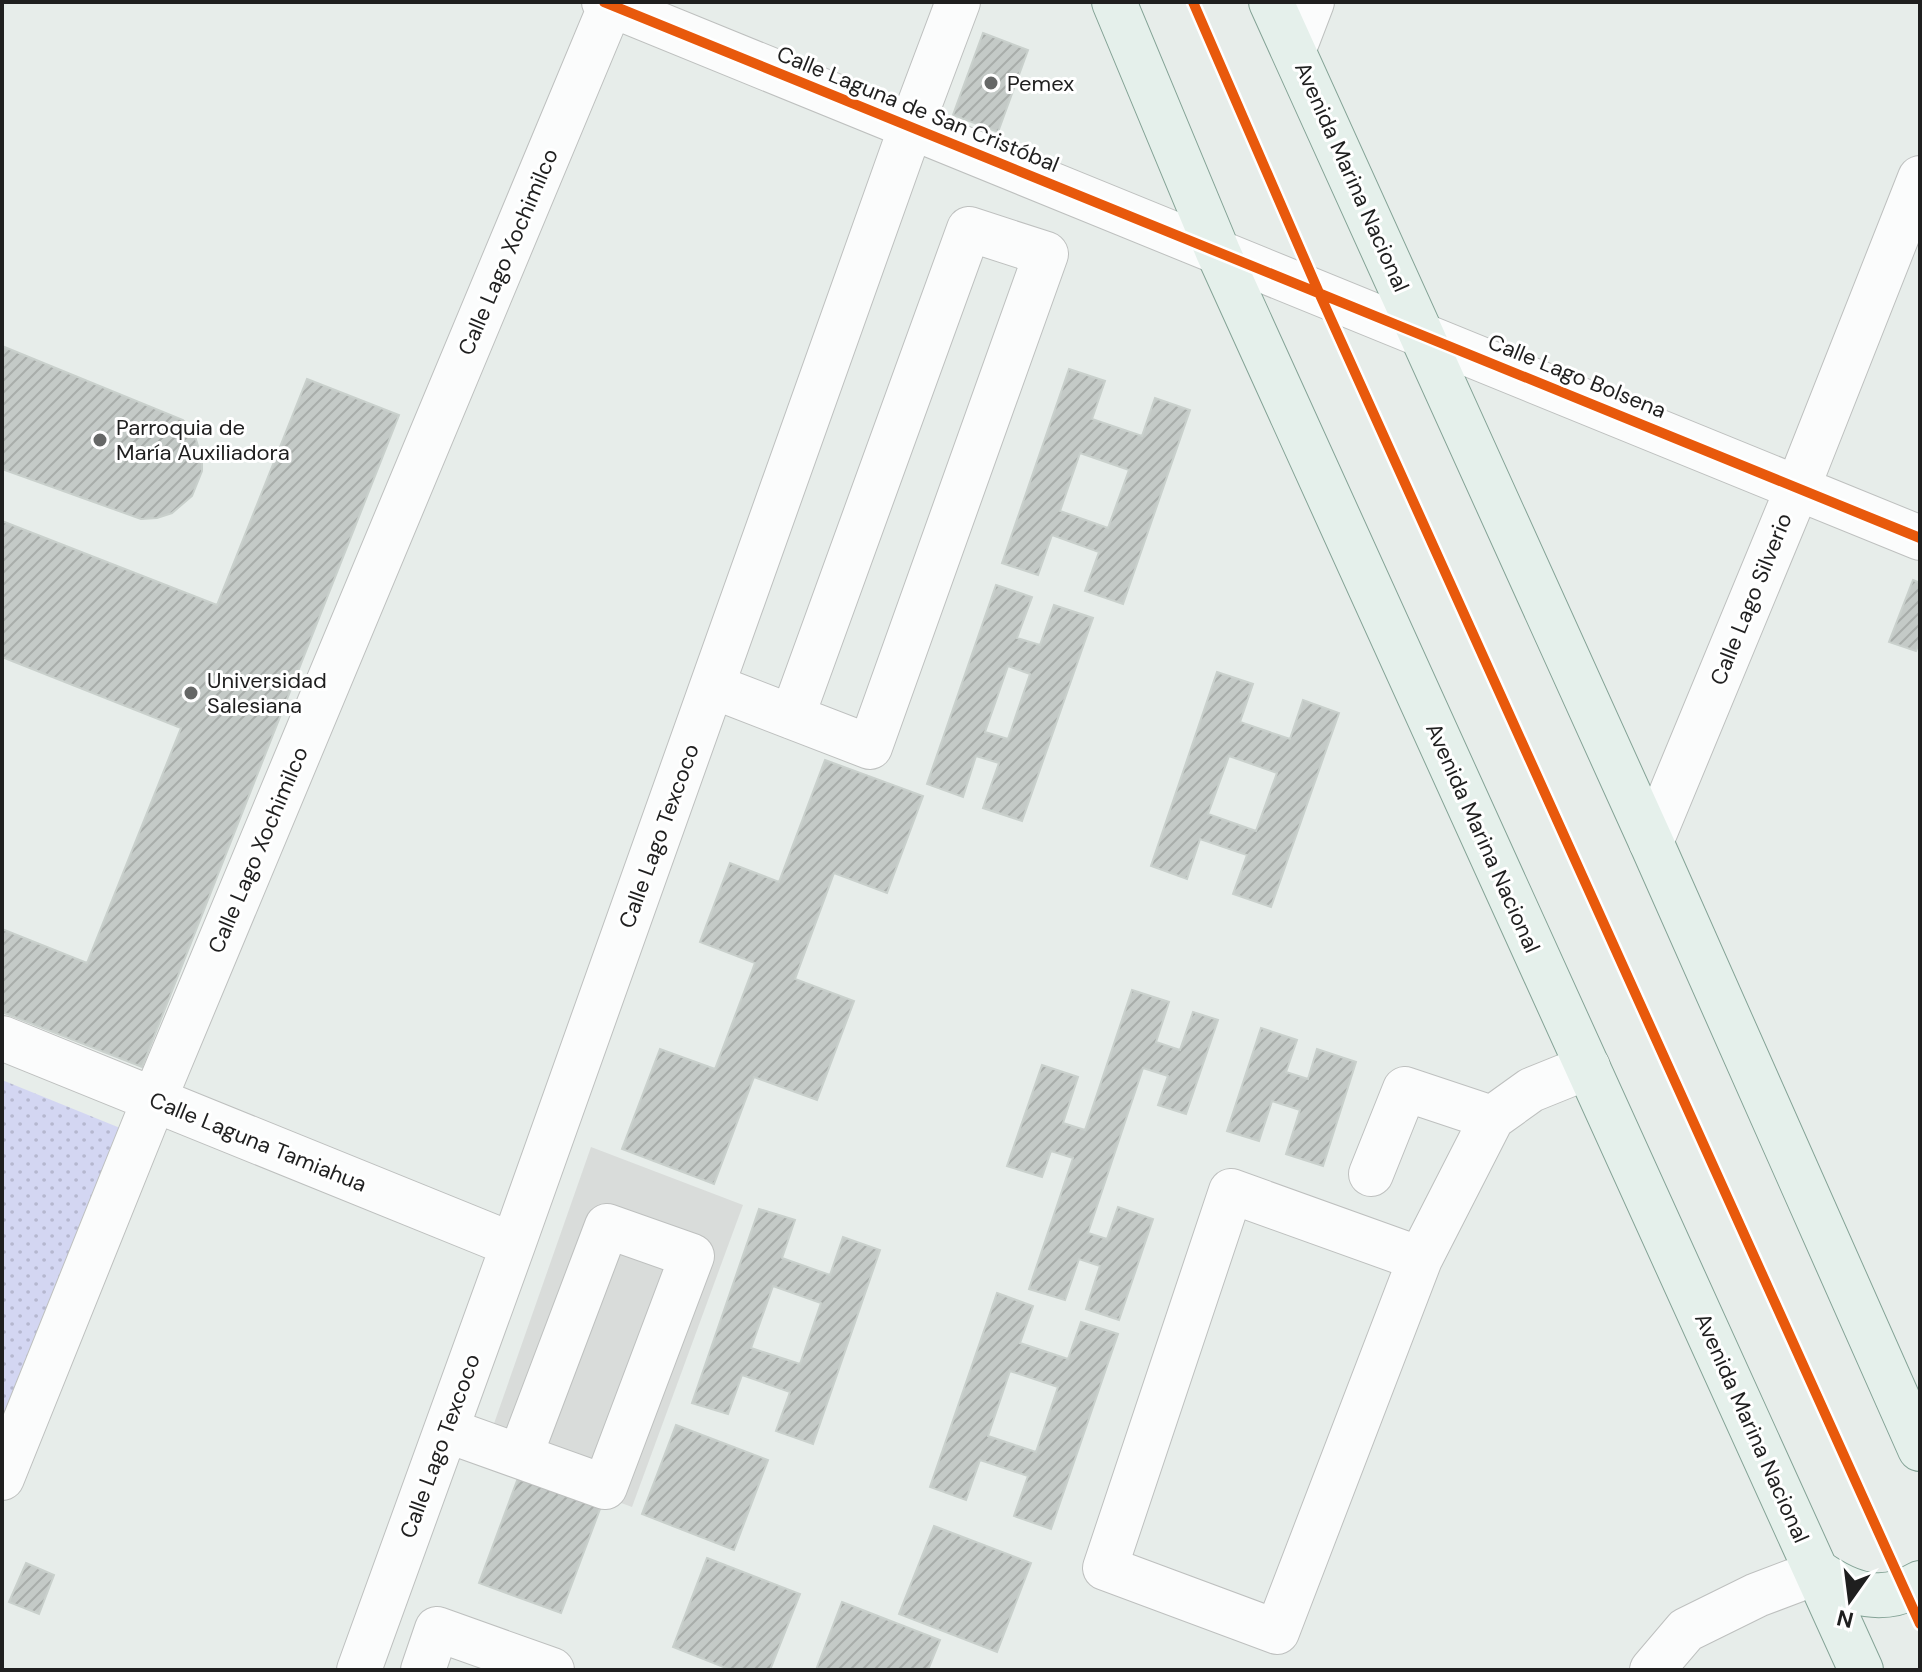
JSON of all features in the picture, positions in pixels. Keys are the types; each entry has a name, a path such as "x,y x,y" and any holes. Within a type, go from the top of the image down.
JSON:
{"main road":[{"name":"Avenida Marina Nacional","path":"1114,2 1218,252 1859,1665"},
{"name":"Avenida Marina Nacional","path":"1271,2 1651,842 1920,1449"},
{"path":"1818,1572 1844,1588 1876,1596 1897,1594 1920,1583"},
{"path":"1859,1665 1886,1613 1908,1596 1920,1592"}],"street":[{"name":"Calle Lago Texcoco","path":"359,1670 958,2"},
{"path":"1294,49 1312,2"},
{"name":"Calle Laguna de San Cristóbal","path":"609,3 1218,252"},
{"name":"Calle Lago Xochimilco","path":"2,1478 154,1100 609,3"},
{"name":"Calle Lago Silverio","path":"1651,842 1798,487 1920,178"},
{"path":"712,686 792,717 870,747 1046,254 969,229 792,717"},
{"name":"Calle Lago Bolsena","path":"1218,252 1920,538"},
{"name":"Calle Laguna Tamiahua","path":"2,1038 513,1245"},
{"path":"1420,1259 1231,1191 1105,1568 1277,1632 1420,1259 1492,1118 1531,1090 1588,1067"},
{"path":"1371,1174 1405,1089 1492,1118"},
{"path":"446,1430 605,1487 692,1256 607,1226 520,1456"},
{"path":"1652,1670 1686,1630 1757,1595 1818,1572"},
{"path":"423,1670 437,1629 552,1670"}],"shaded area":[{"path":"2,1080 125,1130 2,1431"},
{"path":"591,1147 743,1205 632,1507 484,1452"}],"building":[{"name":"Pemex","path":"983,33 1028,50 998,132 953,115"},
{"name":"Parroquia de María Auxiliadora","path":"2,346 183,420 194,433 202,459 202,471 192,496 172,513 141,519 2,469"},
{"path":"1069,369 1105,381 1092,419 1142,436 1155,398 1190,410 1123,604 1085,591 1099,552 1052,535 1038,575 1002,563","holes":["1080,453 1129,470 1108,528 1060,511"]},
{"name":"Universidad Salesiana","path":"307,379 399,415 142,1067 2,1012 2,929 87,963 181,728 2,657 2,521 217,605"},
{"path":"1913,580 1920,583 1920,640 1916,651 1889,642"},
{"path":"996,585 1032,597 1017,638 1040,645 1054,605 1093,618 1022,821 983,808 999,763 976,756 963,797 927,784","holes":["1008,666 1030,674 1008,739 985,732"]},
{"path":"1217,672 1253,684 1240,722 1290,739 1303,700 1339,713 1271,907 1233,894 1247,855 1200,839 1187,879 1151,866","holes":["1229,756 1277,773 1256,831 1208,814"]},
{"path":"825,760 923,796 887,893 834,873 795,979 854,1001 817,1100 754,1077 714,1184 622,1149 660,1049 715,1069 755,963 700,942 730,863 779,882"},
{"path":"1132,990 1169,1002 1156,1042 1180,1050 1193,1012 1218,1020 1186,1114 1158,1105 1168,1076 1143,1068 1088,1233 1107,1239 1118,1207 1153,1219 1119,1320 1086,1309 1100,1266 1079,1259 1065,1300 1029,1289 1073,1158 1051,1151 1042,1177 1007,1166 1042,1065 1078,1077 1063,1123 1085,1130"},
{"path":"1261,1028 1297,1040 1286,1072 1308,1079 1317,1049 1356,1062 1323,1166 1286,1154 1300,1110 1272,1101 1259,1141 1227,1131"},
{"path":"759,1209 795,1220 782,1258 830,1275 843,1237 880,1250 813,1444 776,1431 790,1392 742,1375 728,1414 692,1403","holes":["773,1286 821,1303 800,1364 751,1348"]},
{"path":"997,1293 1033,1306 1020,1343 1068,1359 1081,1322 1118,1334 1051,1529 1014,1516 1028,1476 980,1460 966,1500 930,1487","holes":["1010,1371 1058,1387 1036,1452 988,1436"]},
{"path":"676,1425 768,1460 734,1550 642,1514"},
{"path":"521,1470 603,1501 561,1613 479,1583"},
{"path":"934,1526 1031,1563 997,1652 899,1614"},
{"path":"707,1558 800,1594 770,1670 731,1670 673,1647"},
{"path":"26,1563 54,1575 39,1614 9,1602"},
{"path":"842,1602 940,1640 928,1670 816,1670"}],"cycle path":[{"path":"604,2 1920,538"},
{"path":"1193,2 1320,295 1920,1624"}],"place":[{"name":"Pemex","path":"991,83"},
{"name":"Parroquia de María Auxiliadora","path":"100,440"},
{"name":"Universidad Salesiana","path":"191,693"}]}
